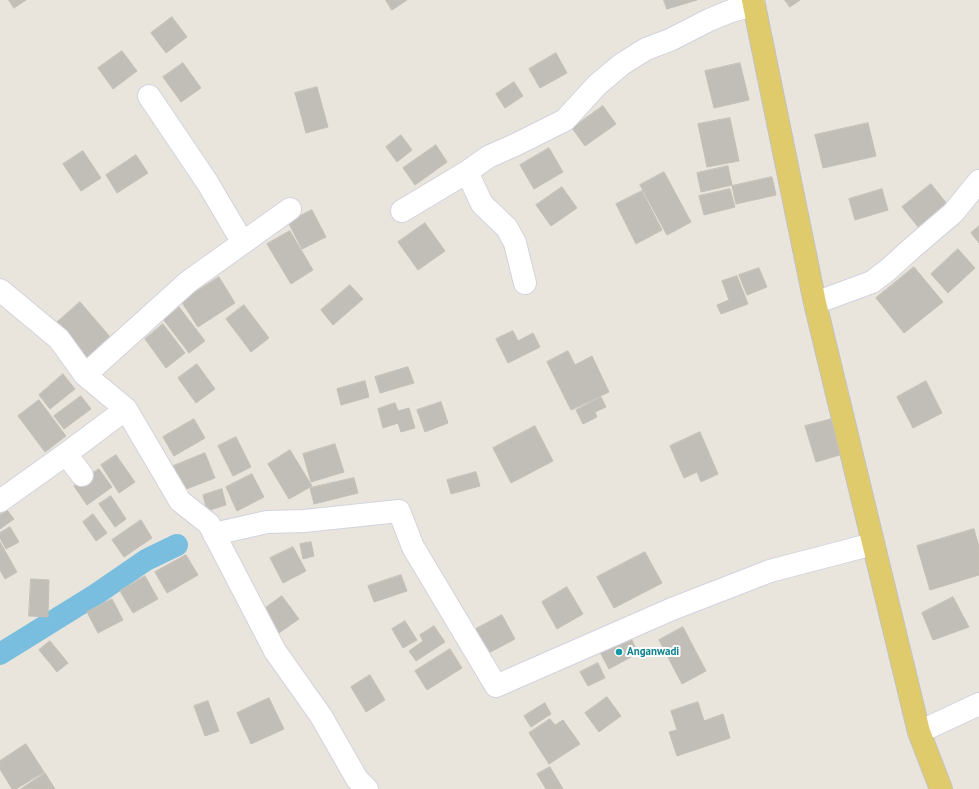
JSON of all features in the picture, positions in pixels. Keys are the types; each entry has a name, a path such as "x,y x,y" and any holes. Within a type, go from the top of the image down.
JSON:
{"main road":[{"path":"754,2 815,303 919,732 941,789"}],"street":[{"path":"402,211 467,172 488,157 565,120 598,85 622,64 646,49 670,40 709,20 754,2"},
{"path":"149,96 207,182 243,243"},
{"path":"467,172 482,204 507,228 515,243 525,283"},
{"path":"815,303 872,282 953,214 979,181"},
{"path":"86,375 188,282 290,209"},
{"path":"0,290 59,338 86,375 126,409 180,501 209,524 274,651 321,716 357,779 367,789"},
{"path":"0,501 126,409"},
{"path":"66,454 82,475"},
{"path":"214,534 267,522 304,521 399,511 413,547 496,686 672,609 770,570 874,544"},
{"path":"919,732 979,704"}],"building":[{"path":"9,0 26,0 14,8"},
{"path":"386,0 407,0 392,10"},
{"path":"664,0 697,0 667,9"},
{"path":"785,0 800,0 790,7"},
{"path":"172,17 187,37 166,53 151,33"},
{"path":"122,51 137,71 113,89 98,68"},
{"path":"556,53 567,73 540,88 529,69"},
{"path":"183,63 201,88 181,102 163,77"},
{"path":"740,63 749,100 714,108 705,71"},
{"path":"514,82 523,96 505,108 496,94"},
{"path":"317,87 328,127 306,133 295,93"},
{"path":"603,106 616,124 585,146 572,128"},
{"path":"730,118 739,161 707,167 698,124"},
{"path":"868,123 876,156 823,168 815,135"},
{"path":"401,135 412,150 397,162 386,147"},
{"path":"436,145 447,162 415,185 403,168"},
{"path":"549,148 563,172 534,189 520,165"},
{"path":"83,151 101,178 81,191 63,164"},
{"path":"136,155 148,173 117,193 106,175"},
{"path":"728,166 732,185 701,192 697,173"},
{"path":"664,172 691,222 667,235 640,185"},
{"path":"772,177 776,195 736,204 732,186"},
{"path":"931,184 952,210 923,233 902,207"},
{"path":"562,187 577,208 551,226 536,205"},
{"path":"730,189 735,207 704,215 699,196"},
{"path":"882,189 888,210 855,220 849,199"},
{"path":"642,191 662,230 636,244 616,204"},
{"path":"312,210 326,237 302,249 288,222"},
{"path":"425,223 445,251 418,270 398,242"},
{"path":"979,226 979,243 971,233"},
{"path":"290,231 313,270 291,284 267,244"},
{"path":"958,249 975,268 948,293 931,274"},
{"path":"914,267 943,302 904,333 876,298"},
{"path":"759,268 767,287 747,295 739,275"},
{"path":"737,276 748,304 721,314 717,305 729,300 722,281"},
{"path":"219,277 235,303 198,327 181,301"},
{"path":"350,285 363,299 333,325 321,310"},
{"path":"80,302 111,338 84,361 54,325"},
{"path":"244,305 269,338 251,352 226,319"},
{"path":"179,307 205,341 189,353 163,319"},
{"path":"163,324 185,353 166,368 145,339"},
{"path":"513,331 518,341 533,333 540,347 508,363 496,339"},
{"path":"568,351 575,365 592,356 609,392 571,410 547,362"},
{"path":"197,364 215,389 196,403 178,378"},
{"path":"408,367 414,383 380,393 375,377"},
{"path":"63,374 75,389 50,409 39,395"},
{"path":"365,381 369,397 341,405 337,389"},
{"path":"926,381 942,413 913,428 897,397"},
{"path":"81,396 91,409 64,429 54,416"},
{"path":"601,397 606,407 595,412 597,417 583,424 576,410"},
{"path":"39,400 66,436 45,452 18,416"},
{"path":"441,402 448,423 425,432 417,410"},
{"path":"395,403 398,411 409,408 415,428 401,432 398,423 383,428 378,409"},
{"path":"194,419 205,438 174,456 163,437"},
{"path":"832,419 843,454 816,462 805,426"},
{"path":"535,426 553,461 511,483 493,448"},
{"path":"700,432 718,474 701,482 697,472 684,478 670,446"},
{"path":"236,437 251,467 233,476 218,446"},
{"path":"335,444 344,472 311,482 303,454"},
{"path":"290,450 312,486 289,499 268,464"},
{"path":"205,453 215,478 181,491 171,467"},
{"path":"116,455 135,482 119,493 101,465"},
{"path":"99,469 112,487 87,505 74,486"},
{"path":"476,472 480,486 451,494 447,480"},
{"path":"252,474 264,497 237,511 226,487"},
{"path":"354,478 358,493 314,504 310,488"},
{"path":"222,489 226,505 207,511 203,495"},
{"path":"111,496 126,519 115,527 99,504"},
{"path":"7,510 14,519 0,529 0,515"},
{"path":"93,514 107,533 96,541 83,522"},
{"path":"141,520 152,538 124,557 112,540"},
{"path":"10,527 19,542 6,549 0,538 0,533"},
{"path":"974,529 979,547 979,575 930,590 917,546"},
{"path":"0,542 17,572 5,579 0,570"},
{"path":"311,542 314,556 303,559 300,544"},
{"path":"293,547 306,571 283,583 270,558"},
{"path":"645,552 662,583 614,608 597,577"},
{"path":"186,555 198,575 167,593 155,572"},
{"path":"401,575 407,591 374,602 368,586"},
{"path":"145,576 158,599 133,613 120,591"},
{"path":"31,579 49,580 48,617 29,616"},
{"path":"567,587 583,614 557,629 542,602"},
{"path":"282,596 299,619 273,637 257,614"},
{"path":"953,597 969,627 933,640 922,613"},
{"path":"112,599 123,620 98,633 87,612"},
{"path":"502,615 515,639 485,655 472,631"},
{"path":"405,621 417,640 403,648 392,629"},
{"path":"434,626 445,642 416,661 409,651 423,641 420,635"},
{"path":"683,627 706,671 682,684 659,640"},
{"name":"Anganwadi","path":"630,636 638,653 609,669 600,652"},
{"path":"50,641 68,663 57,672 39,650"},
{"path":"450,649 462,668 427,690 415,671"},
{"path":"598,663 605,678 588,686 580,672"},
{"path":"370,675 385,700 366,712 351,687"},
{"path":"607,697 621,716 599,732 585,713"},
{"path":"269,698 284,729 251,744 237,713"},
{"path":"208,701 219,731 205,736 194,706"},
{"path":"698,702 704,721 723,714 730,738 677,756 669,732 677,730 671,711"},
{"path":"545,703 551,714 531,727 524,716"},
{"path":"550,719 555,725 563,720 580,744 549,764 529,733"},
{"path":"26,744 44,772 16,789 12,789 0,769 0,761"},
{"path":"550,767 563,789 546,789 537,774"},
{"path":"45,773 55,789 21,789"}],"waterway":[{"path":"0,654 95,595 146,560 177,545"}],"place":[{"name":"Anganwadi","path":"619,652"}]}
